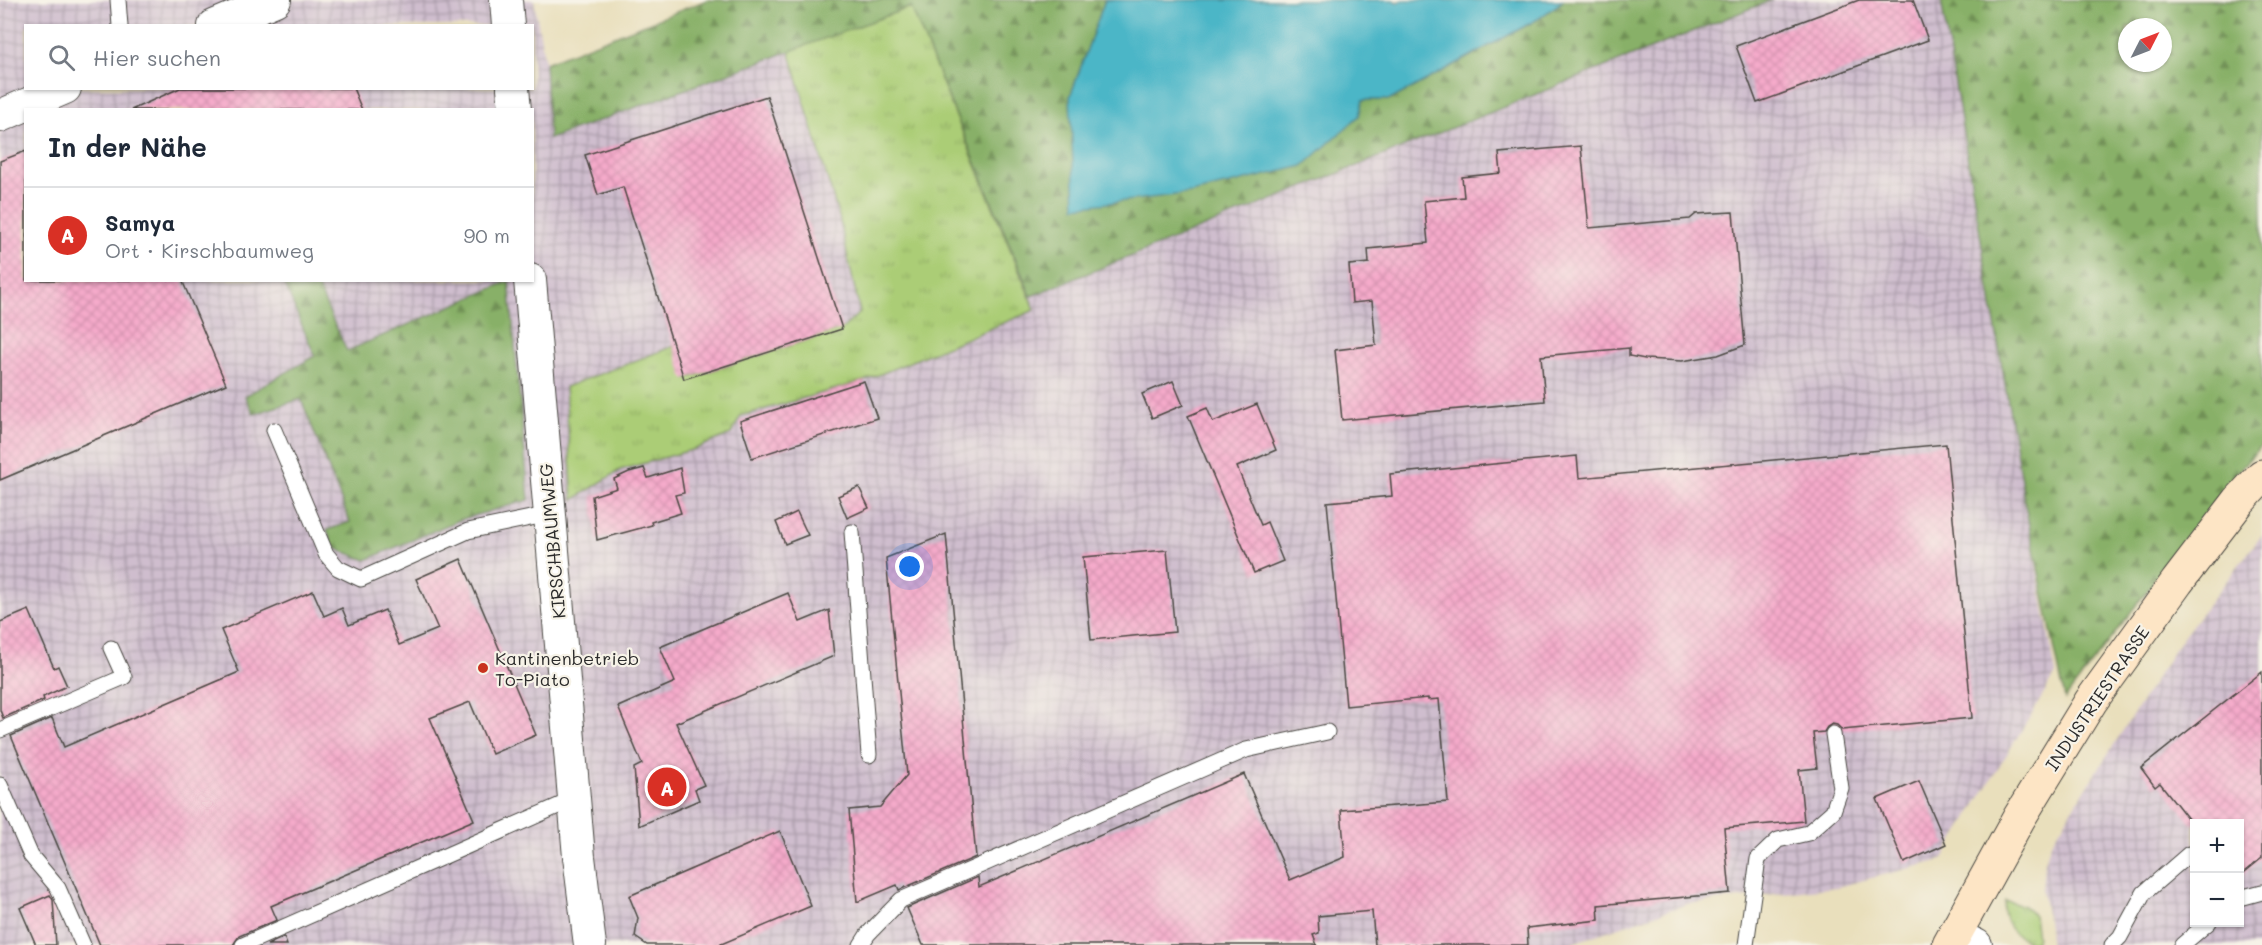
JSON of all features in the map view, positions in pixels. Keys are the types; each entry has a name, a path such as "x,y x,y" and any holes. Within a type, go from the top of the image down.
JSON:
{"main road":[{"name":"INDUSTRIESTRASSE","path":"1959,942 2019,818 2091,701 2177,582 2239,501 2262,476"}],"street":[{"path":"506,0 508,24"},
{"path":"218,24 268,1"},
{"path":"0,116 60,90"},
{"path":"513,90 515,108"},
{"name":"KIRSCHBAUMWEG","path":"530,282 574,799 590,945"}],"lane":[{"path":"118,0 120,24"},
{"path":"274,430 326,554 338,568 361,579 468,531 550,514"},
{"path":"852,532 869,755"},
{"path":"0,730 124,677 111,648"},
{"path":"861,945 868,934 901,900 1246,750 1327,732"},
{"path":"1746,945 1758,859 1778,840 1808,833 1833,811 1841,788 1833,734"},
{"path":"0,785 31,856 58,888 83,945"},
{"path":"243,945 574,799"},
{"path":"2112,945 2120,937 2144,893 2189,854"},
{"path":"2244,897 2262,891"},
{"path":"2182,945 2203,927"}],"shaded area":[{"path":"0,0 534,0 545,63 549,139 911,6 1031,296 1772,0 1941,0 2026,510 2056,674 1942,860 1837,887 1687,904 1567,945 0,945"},
{"path":"2262,535 2262,945 2051,945 2042,889 2044,865 2050,845 2180,641"}],"green space":[{"path":"707,0 1105,0 1070,97 1076,206 1363,100 1390,100 1538,19 1564,0 1772,0 1031,296 911,7 549,139 545,63"},
{"path":"1941,0 2262,0 2262,445 2235,475 2065,699 2026,510"},
{"path":"911,6 1035,310 864,381 741,416 731,434 695,449 620,470 573,500 565,387 674,346 685,379 842,329 860,312 839,217 789,51"},
{"path":"283,282 315,282 347,351 509,282 529,500 459,520 366,560 334,548 327,530 350,522 301,399 254,414 245,396 315,356"},
{"path":"2005,901 2024,906 2034,915 2037,937 2035,944 2021,938 2011,929 2005,917"}],"water":[{"path":"1105,0 1393,0 1397,2 1403,0 1564,0 1538,19 1390,100 1363,100 1359,116 1303,166 1192,193 1075,207 1070,97"}],"building":[{"path":"1859,0 1913,0 1928,40 1757,103 1736,46"},
{"path":"176,90 354,90 361,108 135,108"},
{"path":"767,96 842,329 684,379 623,187 598,195 585,155"},
{"path":"1581,146 1589,228 1690,219 1696,214 1733,212 1745,345 1718,355 1682,361 1629,356 1629,348 1541,356 1545,401 1342,420 1335,350 1376,345 1372,301 1352,303 1349,265 1369,263 1368,249 1428,243 1424,201 1464,197 1462,177 1501,173 1499,153"},
{"path":"24,152 24,282 183,282 226,384 0,480 0,161"},
{"path":"864,381 877,418 752,458 740,421"},
{"path":"1173,381 1183,405 1152,418 1142,394"},
{"path":"1257,404 1276,450 1237,467 1261,525 1267,522 1283,561 1254,573 1188,416 1207,408 1213,422"},
{"path":"1946,444 1972,718 1842,730 1832,724 1824,732 1813,733 1817,768 1799,770 1804,821 1724,828 1730,893 1598,905 1599,920 1527,928 1528,945 1375,945 1372,911 1318,916 1319,933 1313,935 1317,945 923,945 907,908 978,877 979,887 1244,774 1290,880 1345,857 1341,810 1448,802 1439,699 1428,700 1428,698 1346,706 1327,502 1392,496 1390,474 1577,456 1579,478"},
{"path":"644,468 648,478 680,468 684,493 675,495 681,513 651,522 652,525 597,540 592,496 617,488 614,479"},
{"path":"859,487 869,508 847,518 838,496"},
{"path":"797,512 808,535 785,544 776,522"},
{"path":"946,534 976,857 899,890 897,885 857,902 849,810 880,807 907,775 886,558"},
{"path":"1167,550 1175,632 1091,640 1083,557"},
{"path":"461,559 536,735 492,754 470,702 430,718 474,820 271,906 277,920 239,936 233,945 100,945 11,736 52,718 64,747 239,672 221,630 313,591 324,616 342,608 349,625 385,610 399,645 438,629 416,579"},
{"path":"788,593 800,622 829,610 834,656 676,723 704,785 695,789 699,800 639,826 634,768 642,764 618,707 675,682 660,647"},
{"path":"29,610 54,668 58,666 67,686 43,697 44,700 3,718 0,710 0,622"},
{"path":"2262,672 2262,858 2244,873 2244,819 2190,819 2190,821 2160,783 2155,787 2141,768"},
{"path":"1919,781 1946,844 1904,863 1877,799"},
{"path":"780,831 811,906 719,945 647,945 635,937 638,918 629,896"},
{"path":"50,895 53,900 56,945 36,945 20,908"},
{"path":"284,937 287,945 267,945"}],"place":[{"name":"Kantinenbetrieb To-Piato","path":"483,668"},
{"name":"Samya","path":"667,787"}]}
